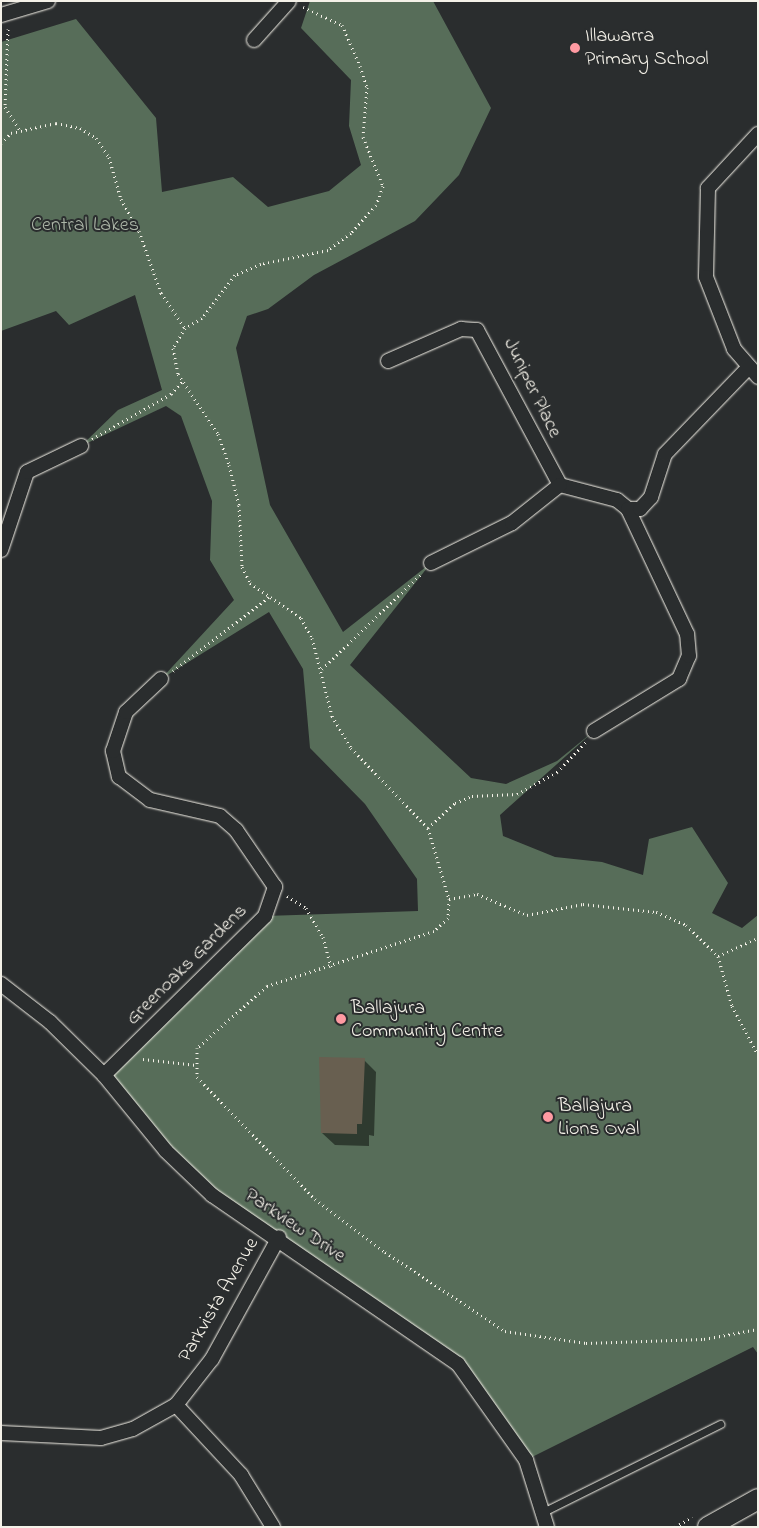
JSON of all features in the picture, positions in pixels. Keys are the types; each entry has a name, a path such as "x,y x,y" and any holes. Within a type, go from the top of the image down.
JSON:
{"main road":[{"path":"708,1527 758,1499"}],"street":[{"path":"5,14 48,1"},
{"path":"254,40 289,1"},
{"path":"628,509 640,509 650,497 665,454 754,372 734,349 706,277 708,188 758,134"},
{"name":"Juniper Place","path":"388,361 461,329 477,330 560,486"},
{"path":"1,550 27,472 81,446"},
{"path":"431,563 512,523 560,486 618,500 628,509 687,634 689,656 679,679 594,731"},
{"path":"161,679 126,712 112,751 119,777 150,800 220,816 236,830 274,887"},
{"name":"Greenoaks Gardens","path":"104,1075 265,916 274,887"},
{"name":"Parkview Drive","path":"1,984 50,1022 104,1075 166,1151 212,1195 278,1237 458,1364 526,1460 547,1527"},
{"name":"Parkvista Avenue","path":"1,1433 101,1438 133,1429 176,1405 212,1359 278,1237"},
{"path":"176,1405 241,1475 273,1527"},
{"name":"Parkview Drive","path":"543,1512 553,1527"}],"lane":[{"path":"543,1512 720,1424"}],"path":[{"path":"289,1 328,15 342,25 367,87 363,137 383,186 376,205 351,233 328,250 261,264 235,275 202,318 185,328 173,348 183,380 218,434 229,465 239,505 242,567 250,583 301,618 322,669 332,716 351,748 428,828 449,899 448,918 434,931 331,967 267,986 197,1048 197,1077 315,1199 385,1252 505,1331 586,1343 704,1339 758,1329"},
{"path":"5,14 5,107 20,130"},
{"path":"1,144 20,130 56,122 96,138 109,157 121,199 140,231 161,293 185,328"},
{"path":"81,446 171,394 183,380"},
{"path":"322,669 431,563"},
{"path":"161,679 269,597"},
{"path":"428,828 455,803 472,796 517,794 549,776 577,754 594,731"},
{"path":"274,887 306,908 323,937 331,967"},
{"path":"449,899 477,894 527,915 583,904 656,912 686,925 718,956 732,1006 758,1055"},
{"path":"718,956 758,938"},
{"path":"124,1057 197,1064"}],"green space":[{"name":"Central Lakes","path":"310,1 433,1 491,108 459,175 415,221 314,275 268,309 247,316 236,348 270,505 343,632 431,563 350,665 471,778 506,784 557,761 594,731 500,815 503,836 555,857 602,862 643,875 649,839 692,827 728,883 712,913 742,928 758,915 758,1354 753,1347 526,1460 457,1363 212,1195 104,1075 265,916 418,911 417,879 365,804 310,748 303,669 269,612 161,679 234,600 210,560 212,501 181,416 166,406 81,446 118,410 162,390 135,295 69,325 56,311 1,331 1,42 76,19 156,118 162,192 233,177 268,207 329,191 361,165 349,126 351,80 301,28"}],"building":[{"path":"319,1057 365,1058 362,1124 357,1124 357,1134 321,1133"}],"place":[{"name":"Illawarra Primary School","path":"575,48"},
{"name":"Ballajura Community Centre","path":"341,1019"},
{"name":"Ballajura Lions Oval","path":"548,1117"}]}
